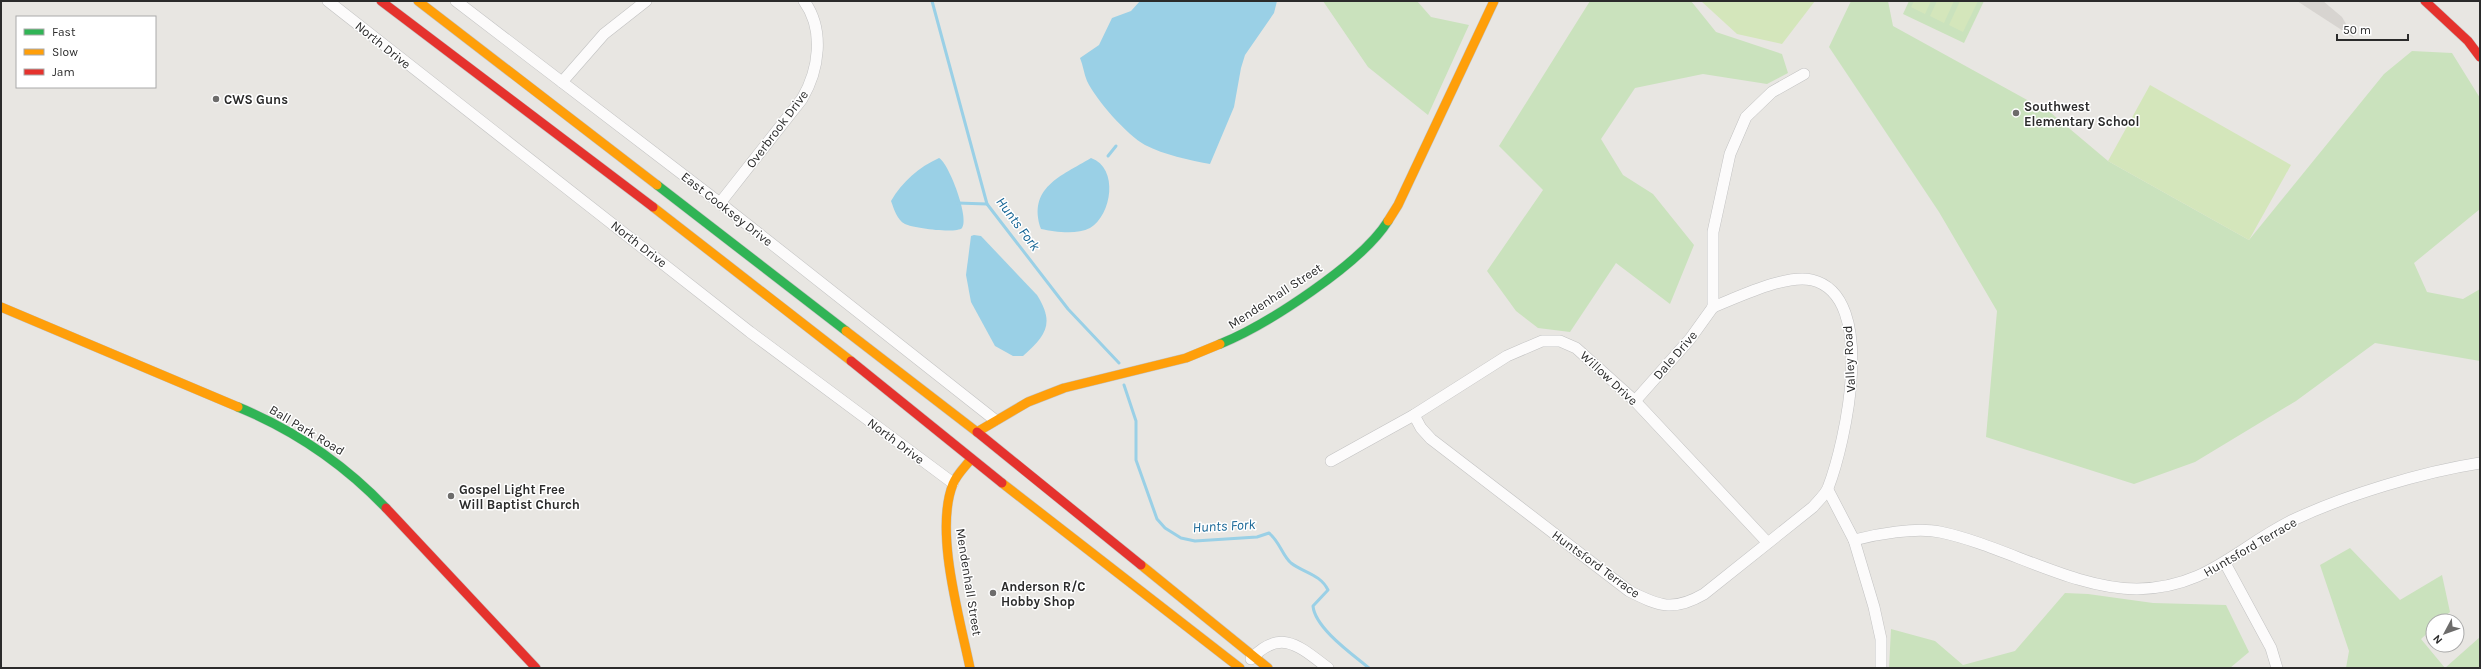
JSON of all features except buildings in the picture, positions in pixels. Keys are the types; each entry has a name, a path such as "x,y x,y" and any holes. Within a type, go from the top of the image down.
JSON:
{"main road":[{"path":"381,1 575,146 907,405 971,459 1241,668"},
{"path":"418,1 977,432 1268,668"},
{"name":"Mendenhall Street","path":"965,436 977,432 995,420 1028,402 1064,388 1186,358 1228,341 1264,322 1320,285 1366,246 1383,228 1398,205 1478,40 1494,1"},
{"path":"2425,1 2468,41 2480,57"},
{"name":"Ball Park Road","path":"1,307 264,418 335,461 363,484 536,668"},
{"path":"907,405 952,430"},
{"path":"971,459 980,456 1014,479"},
{"name":"Mendenhall Street","path":"970,668 947,538 947,513 953,483 971,459"},
{"path":"1027,485 1061,501"}],"street":[{"name":"North Drive","path":"328,1 750,332 953,483"},
{"name":"East Cooksey Drive","path":"456,1 720,203 995,420"},
{"path":"562,82 604,34 646,1"},
{"name":"Overbrook Drive","path":"720,203 802,99 810,86 815,71 818,40 812,18 804,1"},
{"path":"1713,307 1713,232 1730,154 1746,117 1772,92 1804,74"},
{"name":"Valley Road","path":"1713,307 1772,285 1797,280 1811,280 1825,285 1837,296 1845,311 1850,331 1851,401 1828,490"},
{"name":"Dale Drive","path":"1635,401 1690,339 1713,307"},
{"name":"Willow Drive","path":"1331,461 1414,415 1507,356 1542,341 1560,341 1576,348 1635,401 1767,542"},
{"name":"Huntsford Terrace","path":"1414,415 1421,428 1431,439 1629,591 1652,603 1669,606 1687,604 1704,594 1767,542 1813,507 1828,490"},
{"name":"Huntsford Terrace","path":"1854,540 1890,533 1939,532 2115,588 2158,588 2198,577 2225,563 2258,540 2287,524 2334,504 2421,475 2480,463"},
{"path":"1828,490 1854,540 1874,607 1881,640 1881,668"},
{"path":"2225,563 2270,648 2277,668"},
{"path":"1241,668 1266,646 1282,641 1297,644 1328,668"}],"green space":[{"path":"1323,1 1417,1 1431,17 1469,25 1428,115 1368,67"},
{"path":"1590,1 1691,1 1716,32 1782,54 1788,73 1767,84 1703,74 1635,88 1601,139 1623,175 1653,194 1694,245 1670,304 1616,263 1570,332 1538,328 1516,311 1487,271 1543,190 1499,146"},
{"path":"1701,1 1815,1 1782,44 1737,34"},
{"path":"1851,1 1888,1 1893,26 2051,113 2108,161 2249,240 2384,74 2412,51 2452,53 2480,98 2480,209 2414,263 2427,292 2463,299 2480,289 2480,361 2375,343 2296,401 2195,462 2134,484 1986,437 1997,311 1939,212 1829,47"},
{"path":"1909,1 1984,1 1964,43 1903,14"},
{"path":"1914,1 1931,1 1925,14 1911,7"},
{"path":"1937,1 1954,1 1944,23 1930,16"},
{"path":"1960,1 1978,1 1963,32 1949,25"},
{"path":"2150,85 2291,165 2249,240 2108,161"},
{"path":"2350,548 2400,600 2442,575 2450,612 2425,613 2425,635 2421,639 2425,644 2425,653 2433,653 2445,668 2346,668 2349,651 2320,565"},
{"path":"2065,593 2088,594 2153,603 2226,605 2249,652 2230,668 1889,668 1891,629 1935,641 1963,665 2015,651"},
{"path":"2480,637 2480,668 2445,668 2462,653 2465,653 2465,650"}],"shaded area":[{"path":"2297,1 2323,1 2342,17 2354,38"}],"water":[{"path":"1140,1 1277,1 1274,13 1245,55 1241,68 1234,107 1210,164 1185,159 1145,145 1121,125 1097,98 1087,81 1080,58 1099,45 1112,18 1131,11"},
{"path":"939,158 943,162 953,180 961,203 964,223 962,228 958,230 925,229 905,224 898,217 891,201 906,181 925,166"},
{"path":"1091,158 1100,163 1106,171 1109,181 1107,203 1098,222 1090,228 1079,232 1059,232 1041,229 1038,215 1039,203 1043,193 1058,178"},
{"path":"971,236 981,236 1037,295 1043,305 1047,322 1045,328 1037,342 1023,356 1013,356 995,346 971,302 966,275"}],"waterway":[{"name":"Hunts Fork","path":"932,1 987,204 1068,309 1119,363"},
{"path":"1108,156 1116,146"},
{"path":"957,203 987,204"},
{"name":"Hunts Fork","path":"1124,385 1136,421 1136,460 1157,519 1165,528 1181,538 1195,541 1257,537 1269,533 1276,540 1285,556 1291,563 1321,580 1325,585 1328,590 1313,606 1315,614 1327,632 1369,668"}],"traffic: fast":[{"path":"657,185 846,331"},
{"path":"1220,344 1262,323 1312,291 1357,255 1375,238 1388,221"},
{"path":"238,407 259,416 298,437 353,477 386,508"}],"traffic: slow":[{"path":"418,1 657,185"},
{"path":"1388,221 1398,205 1494,1"},
{"path":"653,207 851,361"},
{"path":"1,307 238,407"},
{"path":"846,331 977,432"},
{"path":"977,432 1028,402 1064,388 1186,358 1220,344"},
{"path":"970,668 955,601 947,550 946,526 948,503 953,484 971,459"},
{"path":"1002,483 1240,668"},
{"path":"1141,565 1268,668"}],"traffic: jam":[{"path":"381,1 653,207"},
{"path":"2425,1 2468,41 2480,57"},
{"path":"851,361 1002,483"},
{"path":"977,432 1141,565"},
{"path":"386,508 536,668"}],"place":[{"name":"CWS Guns","path":"216,99"},
{"name":"Southwest Elementary School","path":"2016,113"},
{"name":"Gospel Light Free Will Baptist Church","path":"451,496"},
{"name":"Anderson R/C Hobby Shop","path":"993,593"}]}
